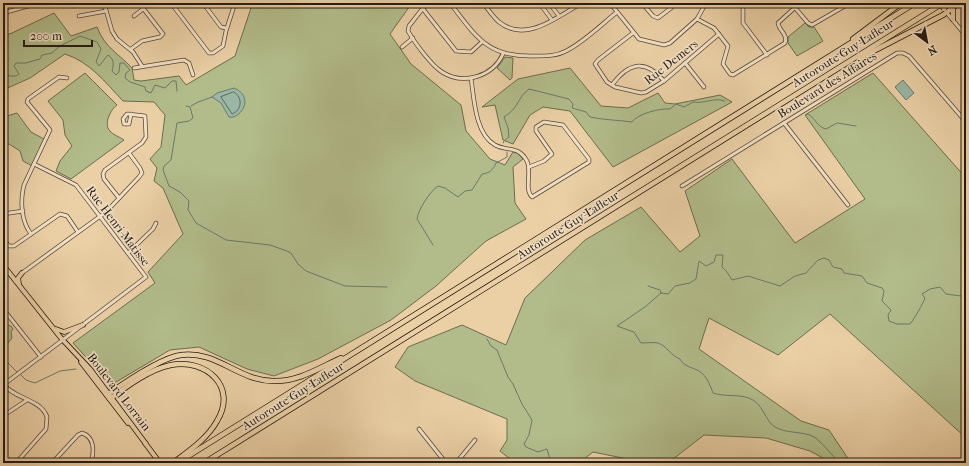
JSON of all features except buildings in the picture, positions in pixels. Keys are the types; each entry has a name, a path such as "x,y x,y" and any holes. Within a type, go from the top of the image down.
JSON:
{"highway":[{"path":"834,53 901,3"},
{"name":"Autoroute Guy-Lafleur","path":"176,463 915,3"},
{"name":"Autoroute Guy-Lafleur","path":"204,463 943,3"},
{"path":"837,69 953,8 959,3"},
{"path":"953,8 953,19"},
{"path":"109,396 160,362 177,356 191,354 207,357 254,378 280,381 308,374 369,343"},
{"path":"109,396 156,370 173,364 196,365 206,369 214,376 221,387 223,396 223,408 220,417 204,438 173,463"}],"main road":[{"path":"939,3 946,11"},
{"name":"Boulevard Lorrain","path":"3,265 64,341 86,363 160,463"},
{"path":"10,274 15,275 22,273"},
{"path":"19,285 18,278 22,273"},
{"path":"53,328 64,332 83,325"}],"street":[{"path":"3,13 39,3"},
{"path":"104,3 112,32 117,39 131,49 142,66"},
{"path":"131,49 142,41 163,36 139,3"},
{"path":"171,3 212,54 223,46 226,28 234,3"},
{"path":"203,3 221,27 226,28"},
{"path":"427,3 409,28 413,38 442,72 455,78 471,78 485,74 498,64 503,54"},
{"path":"450,3 482,42 503,54 526,57 552,55 564,52 618,12"},
{"path":"483,3 500,22 514,30 531,30 581,3"},
{"path":"544,3 543,8 552,20"},
{"path":"549,3 559,16"},
{"path":"610,3 633,33 641,40 664,45 670,43 697,19 706,3"},
{"path":"642,3 653,16 658,18 672,8 674,3"},
{"path":"743,3 743,23 767,55"},
{"path":"791,3 808,23 812,25 850,3"},
{"path":"697,19 712,27 728,46 723,64 730,74 738,72 786,43 786,36 779,27 778,23 800,3"},
{"path":"134,16 143,9"},
{"path":"423,9 457,52 471,52 482,42"},
{"path":"79,16 106,11"},
{"path":"946,11 966,36"},
{"path":"633,33 596,63 597,68 612,85 618,77 632,66 638,66 656,71 664,81"},
{"name":"Rue Demers","path":"612,85 641,93 651,90 664,81 719,34"},
{"path":"402,47 413,38"},
{"name":"Boulevard des Affaires","path":"682,186 900,53 910,57 966,122"},
{"path":"134,68 184,60 189,63 194,75"},
{"path":"685,63 704,87"},
{"path":"31,234 25,225 22,193 24,185 50,130 28,104 28,100 59,77 67,78"},
{"path":"471,78 479,127 494,145 515,150 521,154 529,167 529,193 532,197 589,162 589,159 563,126 544,122 536,127 536,131 552,154 544,161 529,167"},
{"path":"119,198 104,179 103,174 105,170 142,143 146,137 146,116 131,114"},
{"path":"784,123 848,205"},
{"path":"22,273 108,211 142,173 129,153"},
{"name":"Rue Henri-Matisse","path":"34,164 76,185 146,277 83,325"},
{"path":"3,214 23,210"},
{"path":"3,239 9,246 13,247 62,214 67,216 78,232"},
{"path":"128,253 153,229 156,223"},
{"path":"4,310 41,357"},
{"path":"16,463 42,434 48,424 45,411 8,390 3,385 64,341 83,325"},
{"path":"3,416 27,400"},
{"path":"419,429 446,463"},
{"path":"52,463 77,436 82,433 86,435 93,445 92,463"},
{"path":"456,463 475,440"},
{"path":"694,463 700,461 704,463"}],"green space":[{"path":"251,3 412,3 390,34 411,64 461,105 466,131 490,159 505,165 513,152 517,153 523,159 513,167 515,203 526,219 486,241 436,286 391,320 318,359 274,376 247,369 199,347 170,350 111,385 73,343 155,283 148,272 183,234 163,188 154,181 157,168 150,159 161,147 165,115 154,102 123,101 90,67 65,54 30,78 3,90 3,36 54,13 71,36 97,27 108,45 132,68 134,80 141,81 179,76 186,85 235,56 252,5"},
{"path":"805,23 809,27 814,27 823,41 797,56 788,43 788,37"},
{"path":"505,57 513,58 512,78 510,80 497,68"},
{"path":"570,68 601,106 628,108 658,93 665,103 675,104 720,95 732,102 613,167 570,111 543,107 530,115 513,144 503,140 495,105 482,107 518,79"},
{"path":"85,73 117,105 110,113 107,125 111,132 124,140 71,179 56,171 60,161 72,146 65,135 63,120 48,101"},
{"path":"873,73 966,178 966,438 830,314 778,355 709,318 699,349 801,421 829,430 851,463 832,463 810,451 766,438 704,435 668,463 647,463 593,452 579,463 515,463 500,451 507,440 507,419 415,381 395,367 408,347 462,325 506,345 525,298 585,240 641,207 680,252 700,236 685,191 732,159 795,243 865,199 805,115"},
{"path":"3,111 7,116 17,113 31,132 44,139 32,166 23,161 20,151 9,144 3,145"},
{"path":"3,324 11,326 13,329 11,332 12,338 3,349"}],"water":[{"path":"903,80 914,93 906,100 895,87"},
{"path":"234,88 240,91 243,95 245,104 239,114 229,117 221,103 212,97 217,93"}],"waterway":[{"path":"3,67 9,76 16,76 19,74 14,66 16,63 26,63 40,59 42,55 52,53 60,46 80,36 97,42 101,49 96,62 99,66 108,55 112,60 112,71 116,75 119,72 120,63 124,63 130,70 126,73 125,78 130,82 145,87 146,91 151,93 155,85 165,88 172,81 176,81 177,91"},
{"path":"503,143 509,137 508,128 504,117 513,110 525,92 529,89 569,99 573,104 572,108 586,112 590,117 632,122 639,116 655,111 670,109 676,104 684,107 693,102 717,100 725,101"},
{"path":"191,106 212,97"},
{"path":"186,106 190,107 193,118 189,121 177,123 171,160 164,166 163,170 169,186 180,192 189,201 188,210 196,223 226,240 270,245 287,251 291,253 298,264 306,271 345,286 387,287"},
{"path":"806,115 808,114 821,127 826,129 837,123 856,126"},
{"path":"3,123 5,129 4,140"},
{"path":"433,245 417,219 422,206 431,192 438,186 445,188 458,197 465,191 472,190 482,174 489,172 496,163 507,157 507,152"},
{"path":"648,286 660,290 661,293 668,294 675,286 690,283 696,279 699,261 706,266 714,262 716,255 723,255 722,267 732,280 748,276 780,286 795,276 806,273 818,260 824,258 829,260 833,267 842,269 844,273 862,276 867,283 882,288 884,291 882,301 891,310 888,315 889,321 897,324 910,324 925,298 922,294 930,289 940,287 946,294 961,296 966,284"},
{"path":"661,293 645,307 617,326 634,332 641,343 656,343 664,346 684,364 702,373 708,381 713,393 740,396 754,400 775,427 785,431 814,437 839,463"},
{"path":"487,339 491,346 497,350 508,377 532,420 529,435 524,444 526,447 538,452 547,449 551,463"},
{"path":"3,358 17,372"},
{"path":"21,375 26,380 35,383 60,371 76,369"}]}
